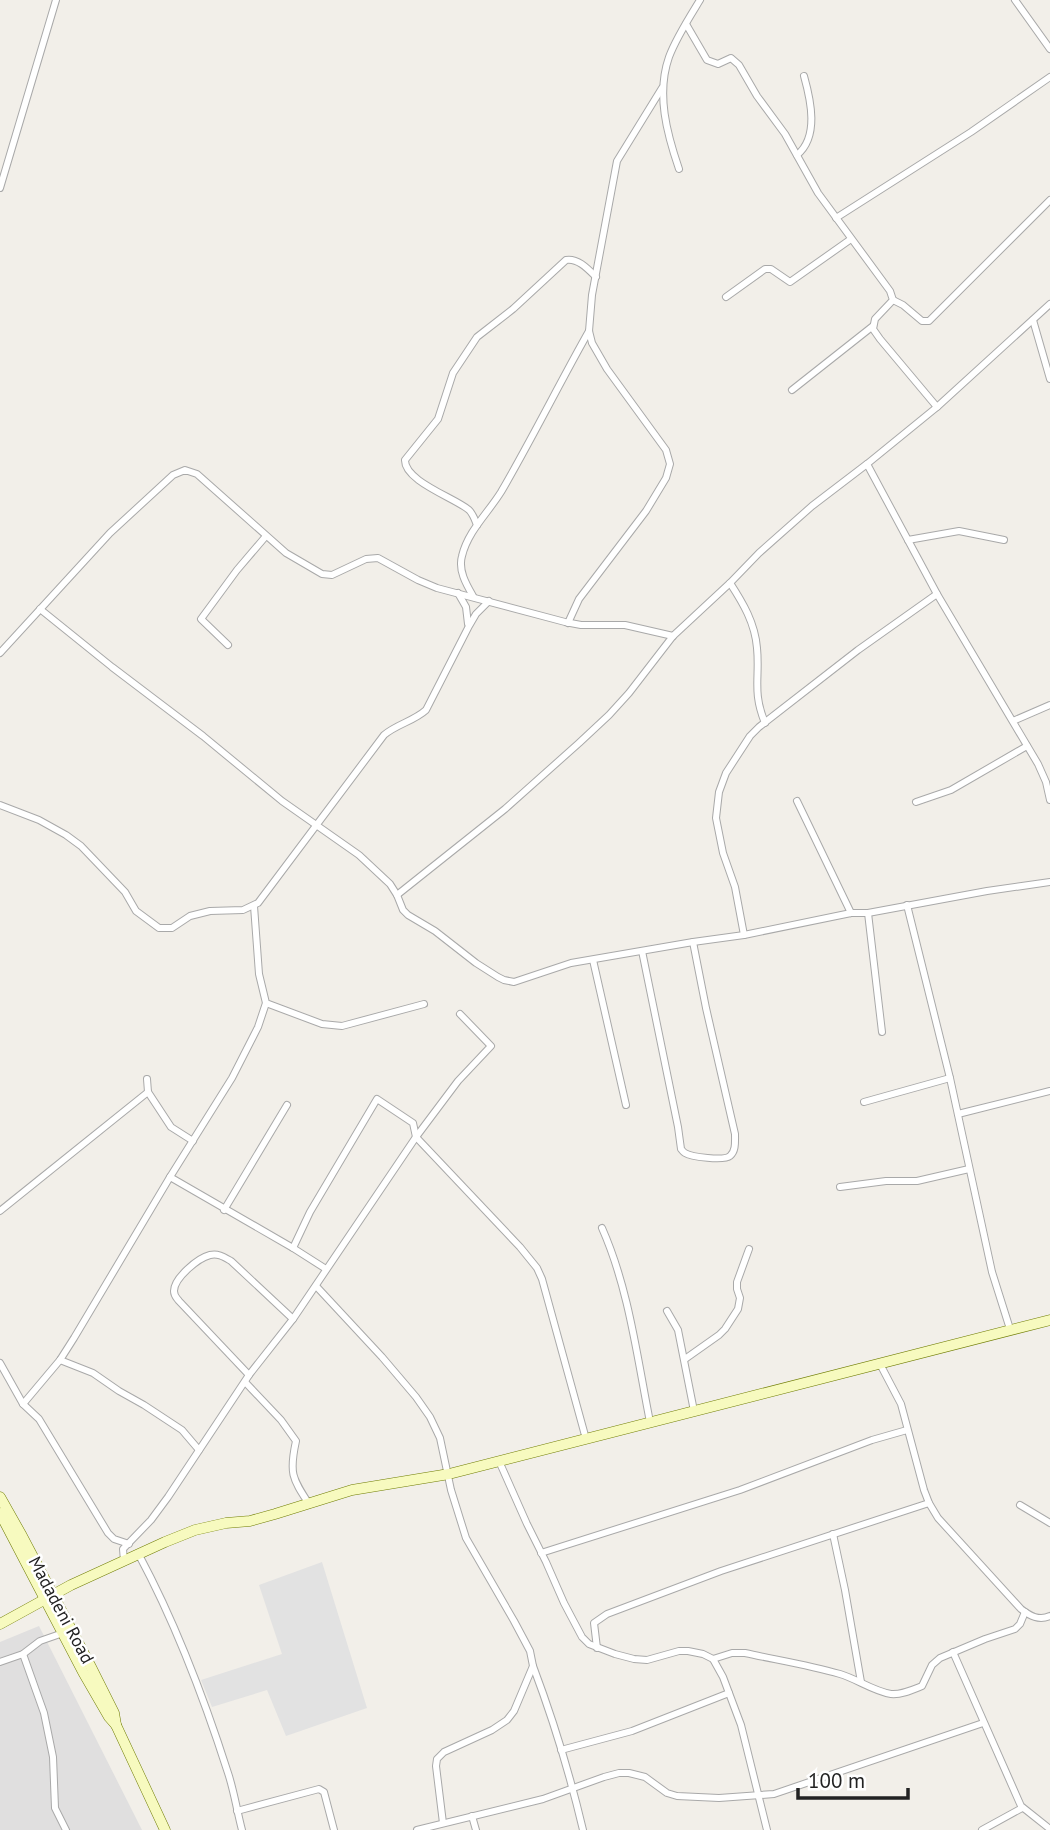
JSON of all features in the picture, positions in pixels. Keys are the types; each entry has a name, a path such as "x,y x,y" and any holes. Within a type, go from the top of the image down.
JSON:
{"street":[{"path":"0,188 56,0"},
{"path":"679,169 668,138 662,88 669,55 700,0"},
{"path":"1015,0 1050,49"},
{"path":"686,24 707,60 718,64 731,58 736,61 785,134 818,193 890,291 893,300 875,319 873,326 792,390"},
{"path":"797,155 805,148 813,118 804,76"},
{"path":"836,218 1050,78"},
{"path":"568,622 579,599 646,511 666,478 670,464 666,450 602,362 589,331 617,161 662,88"},
{"path":"893,300 903,304 922,321 929,321 1050,200"},
{"path":"726,297 765,268 790,282 851,239"},
{"path":"477,525 471,513 421,481 407,468 405,460 439,419 453,373 477,337 513,309 566,260 576,261 596,277"},
{"path":"397,895 505,809 609,715 673,636 759,553 937,407 1050,304"},
{"path":"1033,320 1050,379"},
{"path":"873,326 880,339 937,407"},
{"path":"473,597 464,581 461,560 468,537 500,493 589,331"},
{"path":"866,464 937,594 1038,764 1050,800"},
{"path":"0,653 110,533 163,484 180,471 189,470 197,474 286,553 321,574 332,575 366,559 377,558 438,588 581,625 617,624 673,636"},
{"path":"908,541 958,531 1004,540"},
{"path":"228,645 201,619 223,587 266,536"},
{"path":"730,583 745,607 753,628 757,646 756,694 765,723"},
{"path":"458,593 468,614 469,626"},
{"path":"744,935 735,887 723,853 716,818 719,792 726,773 750,736 765,723 858,650 937,594"},
{"path":"0,805 39,820 81,846 125,892 136,911 159,928 172,928 190,916 210,911 243,910 254,906 384,735 395,726 426,710 469,626 489,601"},
{"path":"40,609 282,801 359,855 390,884 408,915 504,980 514,982 559,966 642,951 1050,882"},
{"path":"1013,721 1050,705"},
{"path":"916,802 951,790 1027,746"},
{"path":"797,801 851,914"},
{"path":"907,905 950,1079 992,1272 1010,1329"},
{"path":"23,1404 60,1360 233,1078 258,1027 266,1003 259,974 254,906"},
{"path":"868,913 882,1032"},
{"path":"642,951 681,1149 687,1154 728,1158 734,1147 735,1135 693,942"},
{"path":"593,960 626,1105"},
{"path":"266,1003 322,1024 342,1026 424,1004"},
{"path":"124,1562 123,1549 168,1497 247,1378 293,1320 415,1137 458,1081 491,1046 460,1014"},
{"path":"147,1079 148,1092 171,1127 193,1141"},
{"path":"864,1102 950,1079"},
{"path":"958,1114 1050,1091"},
{"path":"0,1211 148,1092"},
{"path":"293,1248 310,1212 377,1099 413,1122 415,1137 537,1268 586,1439"},
{"path":"224,1210 287,1105"},
{"path":"840,1187 886,1181 917,1181 969,1169"},
{"path":"170,1177 326,1269"},
{"path":"602,1228 614,1256 628,1311 650,1422"},
{"path":"685,1359 719,1335 738,1309 740,1298 737,1282 748,1249"},
{"path":"293,1320 232,1261 220,1255 212,1254 202,1258 191,1266 174,1287 179,1301 247,1378 296,1441 292,1460 293,1475 309,1504"},
{"path":"316,1286 382,1357 423,1407 440,1438 451,1489 466,1538 530,1651 583,1830"},
{"path":"667,1311 678,1330 694,1411"},
{"path":"0,1624 71,1586 165,1542 195,1531 226,1523 250,1521 352,1490 449,1474 1050,1320"},
{"path":"60,1360 93,1373 144,1405 182,1430 199,1450"},
{"path":"0,1363 23,1404 39,1419 108,1533 114,1539 129,1544"},
{"path":"880,1364 901,1404 929,1503 938,1518 1025,1612 1032,1617 1045,1619 1050,1616"},
{"path":"541,1553 740,1490 872,1440 907,1430"},
{"path":"499,1461 582,1637 589,1644 634,1659 647,1660 679,1651 703,1654 713,1659 741,1725 767,1830"},
{"name":"Madadeni Road","path":"0,1497 48,1597 61,1612 67,1631"},
{"path":"597,1648 594,1623 607,1614 721,1571 929,1503"},
{"path":"1020,1505 1050,1523"},
{"name":"Madadeni Road","path":"0,1513 114,1713 116,1725 165,1830"},
{"path":"833,1534 862,1682"},
{"path":"139,1555 163,1600 190,1667 229,1775 242,1830"},
{"path":"61,1612 71,1586"},
{"path":"713,1659 732,1653 745,1653 838,1673 890,1694 906,1692 922,1686 932,1665 940,1658 1015,1629 1025,1612"},
{"path":"0,1662 23,1654 40,1641 67,1631"},
{"path":"953,1652 1022,1808 1050,1829"},
{"path":"23,1654 44,1713 53,1757 55,1808 66,1830"},
{"path":"443,1824 436,1766 438,1759 444,1752 492,1730 507,1720 514,1711 534,1666"},
{"path":"561,1750 632,1731 729,1693"},
{"path":"417,1830 543,1799 619,1773 629,1773 651,1780 667,1793 677,1796 719,1798 774,1794 983,1723"},
{"path":"237,1811 319,1788 324,1792 334,1830"},
{"path":"982,1830 1022,1808"},
{"path":"472,1816 476,1830"}],"shaded area":[{"path":"322,1562 367,1708 286,1736 267,1690 212,1707 201,1680 282,1654 259,1585"},
{"path":"39,1626 142,1830 0,1830 0,1642"}]}
